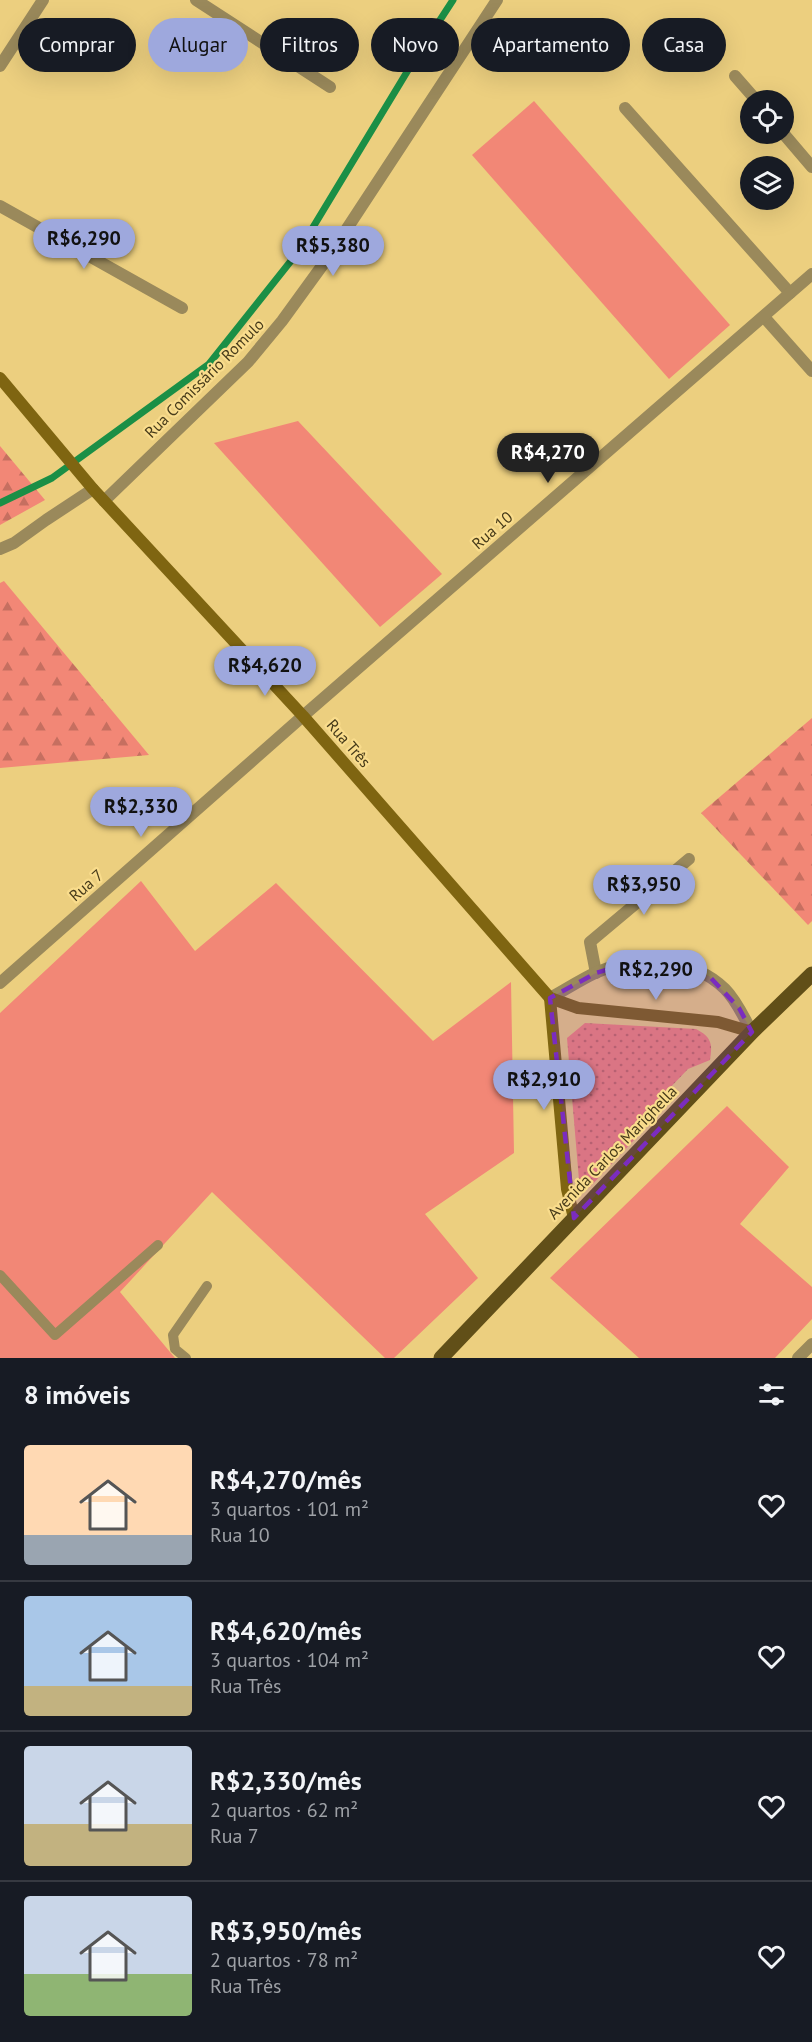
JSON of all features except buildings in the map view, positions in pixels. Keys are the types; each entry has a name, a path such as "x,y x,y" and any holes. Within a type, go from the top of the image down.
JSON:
{"main road":[{"name":"Rua Três","path":"0,378 93,489 303,716 550,998 578,1008 718,1022 752,1032"},
{"name":"Avenida Carlos Marighella","path":"441,1358 752,1032 812,974"},
{"path":"550,998 567,1189 574,1218"}],"street":[{"path":"0,66 43,0"},
{"path":"196,0 330,87"},
{"name":"Rua Comissário Romulo","path":"104,501 248,362 282,321 327,259 497,0"},
{"path":"735,76 747,90"},
{"path":"625,108 790,293"},
{"path":"792,144 812,167"},
{"path":"0,206 182,308"},
{"name":"Rua 10","path":"303,716 812,274"},
{"path":"764,317 812,370"},
{"path":"0,549 14,543 93,489"},
{"name":"Rua 7","path":"0,983 303,716"},
{"path":"596,973 590,942 689,859"},
{"path":"550,998 596,973 636,961 666,961 686,966 709,976 726,990 752,1032"},
{"path":"798,1358 812,1344"}],"lane":[{"path":"0,1275 55,1335 158,1245"},
{"path":"186,1358 176,1349 173,1343 174,1335 207,1286"}],"highlighted area":[{"path":"635,961 666,961 709,976 739,1008 752,1032 574,1218 550,998 596,973"}],"green space":[{"path":"534,101 730,325 669,379 472,155"},
{"path":"298,421 442,574 380,627 214,443"},
{"path":"0,446 45,500 0,525"},
{"path":"4,581 149,755 0,768 0,583"},
{"path":"812,718 812,921 808,925 701,813"},
{"path":"141,881 195,951 276,883 433,1041 511,982 514,1153 425,1214 478,1278 394,1358 385,1358 212,1192 120,1292 175,1358 0,1358 0,1013"},
{"path":"585,1023 696,1029 708,1038 711,1049 710,1060 688,1069 644,1115 635,1139 589,1188 579,1180 567,1038"},
{"path":"727,1106 789,1167 740,1224 812,1287 812,1319 775,1358 639,1358 550,1278"}],"waterway":[{"path":"0,503 52,478 209,364 298,252 453,0"}]}
